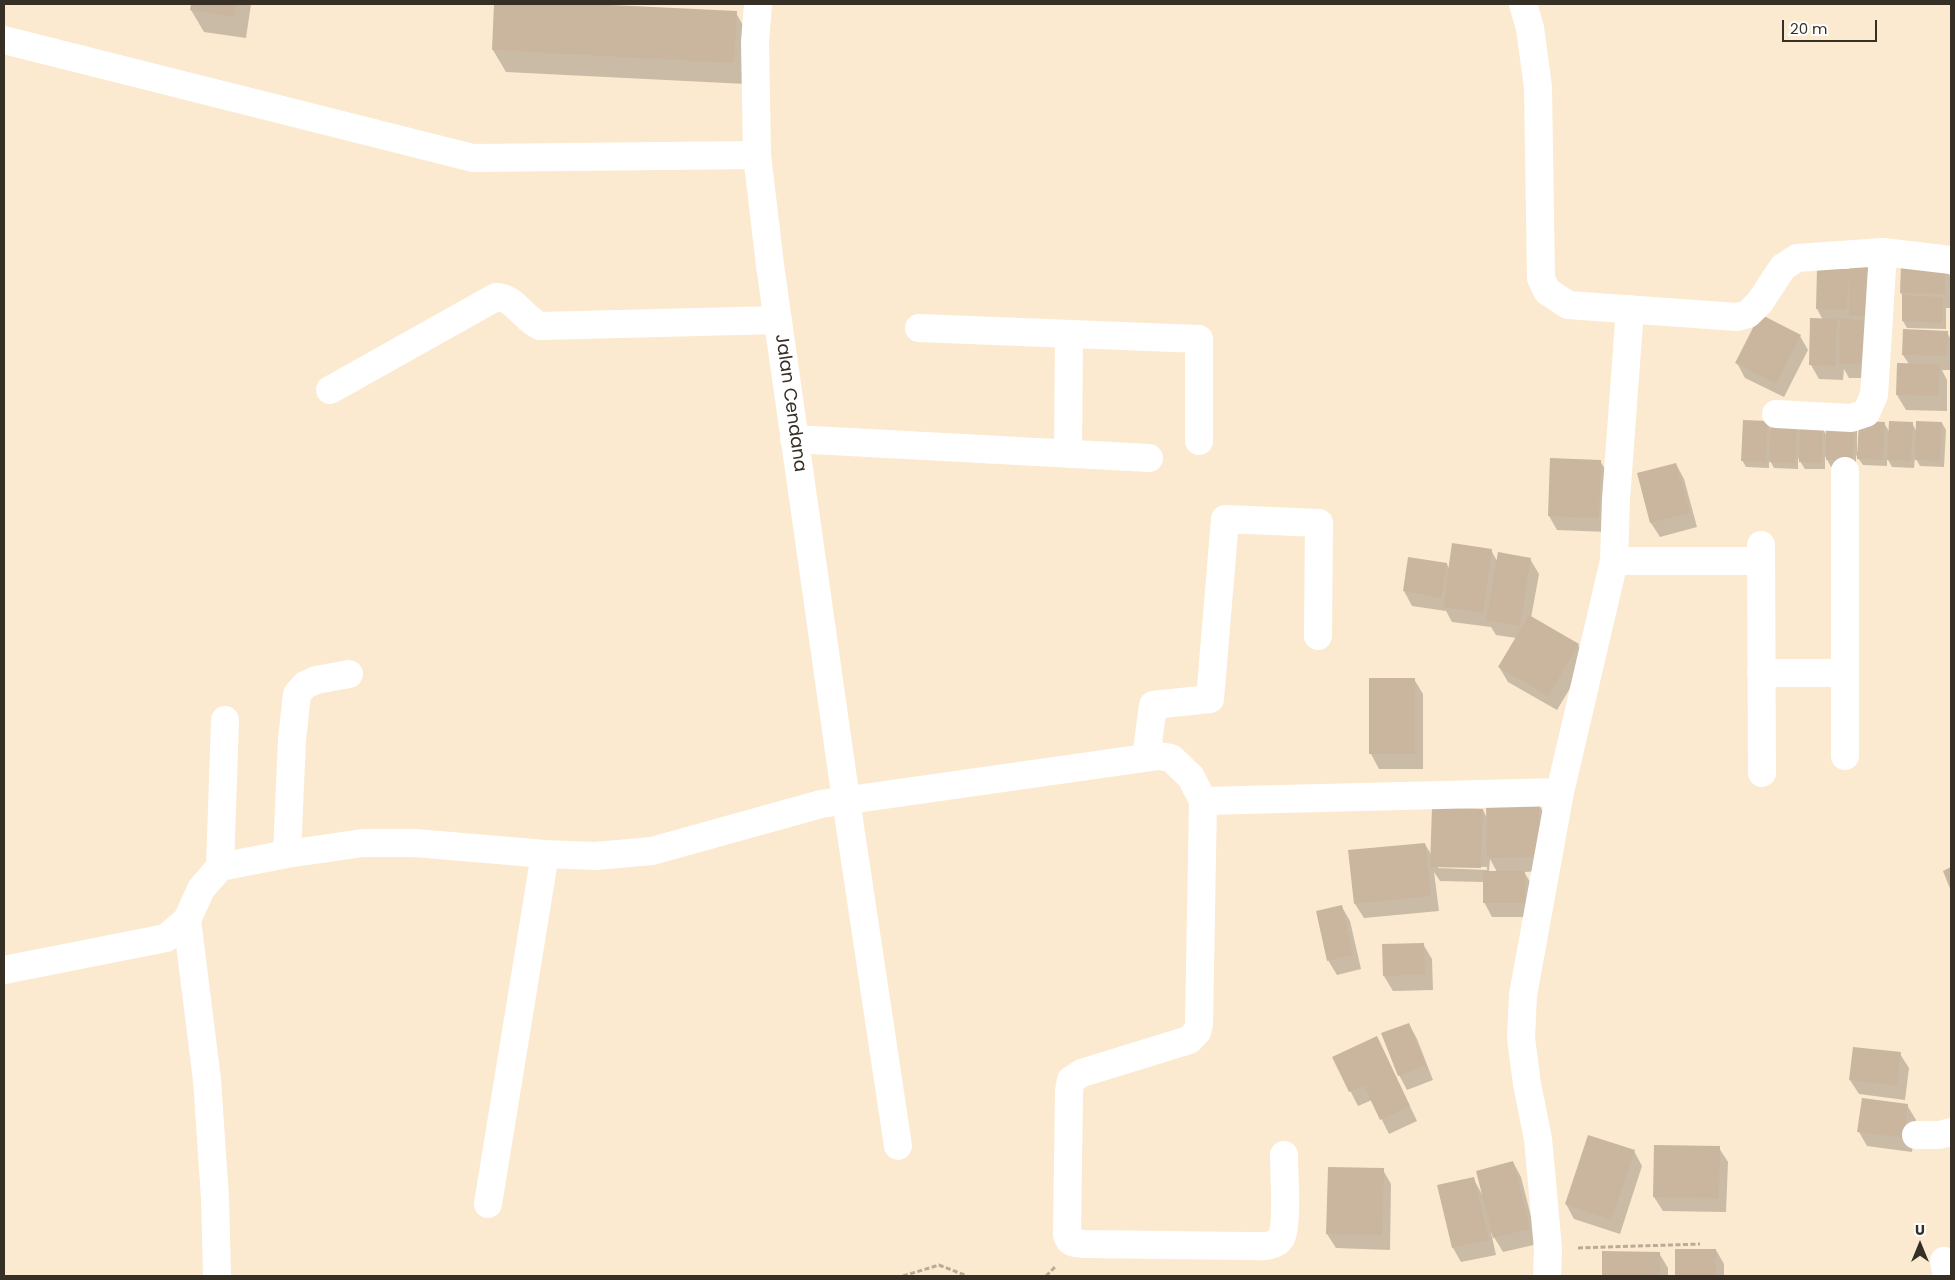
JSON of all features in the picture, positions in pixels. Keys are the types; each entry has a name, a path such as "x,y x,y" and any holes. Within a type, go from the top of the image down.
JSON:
{"street":[{"name":"Jalan Cendana","path":"758,4 755,42 757,155 794,439 898,1146"},
{"path":"1523,4 1530,28 1538,87 1541,278 1547,291 1568,305 1737,317 1748,314 1760,302 1783,267 1797,258 1883,252 1951,260"},
{"path":"4,40 473,158 757,155"},
{"path":"1776,414 1851,418 1866,413 1874,395 1883,252"},
{"path":"330,390 496,297 508,299 534,324 540,326 778,320"},
{"path":"1547,1276 1548,1249 1538,1139 1527,1084 1521,1038 1523,996 1560,792 1614,561 1616,499 1630,309"},
{"path":"919,328 1199,339 1199,441"},
{"path":"1068,454 1069,334"},
{"path":"794,439 1149,458"},
{"path":"1845,471 1845,756"},
{"path":"1146,758 1154,705 1210,699 1225,519 1319,524 1318,636"},
{"path":"1614,561 1761,553 1762,773"},
{"path":"1761,673 1845,673"},
{"path":"287,854 292,739 297,694 305,685 316,680 349,674"},
{"path":"220,867 225,720"},
{"path":"4,970 166,938 188,920 201,889 220,867 287,854 363,843 415,843 545,854 595,856 652,852 821,804 1159,756 1172,758 1191,777 1203,801 1199,1024 1197,1032 1189,1040 1082,1073 1071,1080 1069,1091 1069,1241 1084,1244 1248,1246 1273,1244 1281,1239 1284,1227 1284,1155"},
{"path":"1203,801 1560,792"},
{"path":"488,1204 545,854"},
{"path":"188,920 208,1080 215,1198 217,1276"},
{"path":"1916,1135 1939,1135 1951,1132"}],"path":[{"path":"1548,1249 1700,1244"},
{"path":"903,1276 942,1266 967,1276"}],"building":[{"path":"191,4 236,4 234,17 190,10"},
{"path":"494,4 591,4 737,11 734,63 492,50"},
{"path":"1849,263 1877,264 1876,316 1849,316 1849,273 1847,310 1816,309 1817,268 1849,269"},
{"path":"1901,264 1945,266 1945,294 1900,293"},
{"path":"1902,295 1943,297 1942,323 1902,321"},
{"path":"1760,314 1801,335 1776,384 1735,363"},
{"path":"1810,318 1837,319 1836,366 1809,365"},
{"path":"1840,319 1872,320 1871,364 1839,364"},
{"path":"1903,329 1948,331 1947,356 1902,355"},
{"path":"1897,363 1940,364 1939,396 1896,395"},
{"path":"1743,420 1768,421 1766,462 1741,461"},
{"path":"1771,421 1797,422 1795,463 1769,462"},
{"path":"1826,421 1854,423 1853,461 1826,460"},
{"path":"1859,421 1885,422 1883,460 1857,459"},
{"path":"1889,421 1913,422 1911,461 1887,460"},
{"path":"1916,421 1942,422 1940,461 1915,460"},
{"path":"1800,423 1822,424 1822,463 1799,462"},
{"path":"1550,458 1601,460 1599,518 1548,516"},
{"path":"1676,463 1690,513 1650,523 1637,473"},
{"path":"1452,543 1492,549 1483,613 1443,607"},
{"path":"1498,552 1531,558 1520,626 1486,620"},
{"path":"1408,557 1447,563 1442,598 1403,591"},
{"path":"1529,615 1579,644 1548,696 1498,667"},
{"path":"1369,678 1415,678 1415,754 1369,754"},
{"path":"1539,801 1539,857 1487,858 1486,802"},
{"path":"1432,807 1483,809 1481,868 1430,867"},
{"path":"1425,843 1431,896 1354,904 1348,850"},
{"path":"1951,867 1951,891 1943,871"},
{"path":"1483,871 1525,871 1525,903 1483,903"},
{"path":"1342,905 1353,955 1327,961 1316,911"},
{"path":"1424,943 1425,975 1383,976 1382,944"},
{"path":"1409,1023 1426,1065 1398,1076 1381,1033"},
{"path":"1377,1036 1410,1106 1380,1120 1364,1086 1349,1092 1332,1057"},
{"path":"1853,1047 1901,1052 1897,1086 1849,1080"},
{"path":"1862,1098 1908,1104 1904,1138 1857,1132"},
{"path":"1588,1135 1635,1150 1611,1220 1565,1204"},
{"path":"1654,1145 1720,1146 1719,1198 1653,1197"},
{"path":"1513,1161 1530,1229 1493,1238 1476,1171"},
{"path":"1328,1167 1384,1168 1382,1235 1326,1234"},
{"path":"1474,1177 1489,1240 1452,1248 1437,1185"},
{"path":"1675,1249 1716,1249 1716,1276 1675,1276"},
{"path":"1602,1251 1660,1252 1660,1276 1602,1276"}]}
